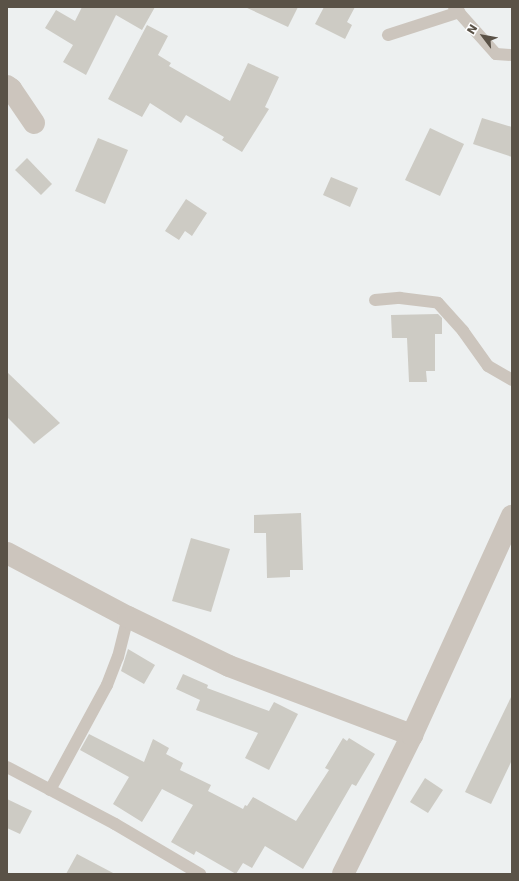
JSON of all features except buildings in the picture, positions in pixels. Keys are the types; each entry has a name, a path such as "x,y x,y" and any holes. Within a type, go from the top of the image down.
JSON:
{"street":[{"path":"7,86 11,89 34,123"},
{"path":"343,874 412,735 512,516"},
{"path":"7,553 128,617 229,666 412,735"}],"lane":[{"path":"388,35 456,10 496,54 512,54"},
{"path":"375,300 400,298 438,304 463,331 488,366 512,380"},
{"path":"50,790 107,685 118,657 128,617"},
{"path":"7,767 115,824 200,874"}]}
